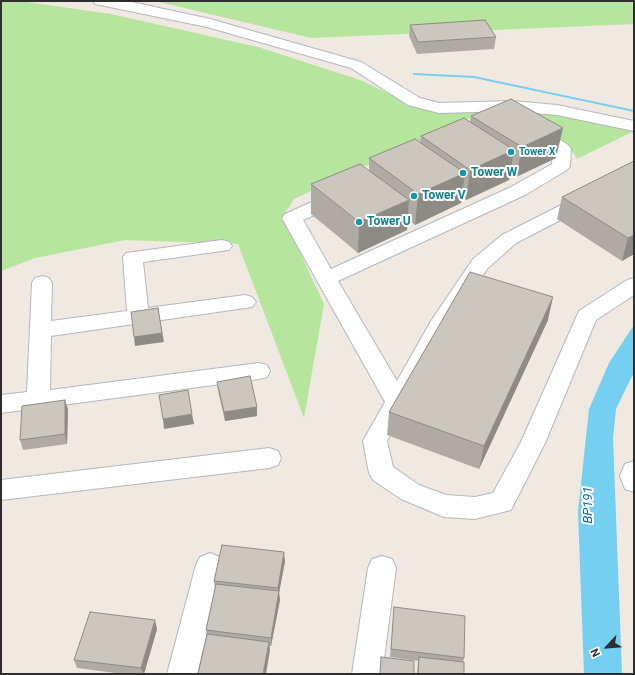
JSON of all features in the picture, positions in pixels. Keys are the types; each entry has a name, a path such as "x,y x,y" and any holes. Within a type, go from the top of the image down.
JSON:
{"street":[{"path":"100,1 210,23 356,65 414,102 439,108 513,117 557,110 634,126"},
{"path":"142,1 196,12 368,58 384,67 405,83 414,102"},
{"path":"326,279 518,191 561,166 562,149 513,117"},
{"path":"634,175 509,239 480,264 439,326 375,441 382,473 410,492 444,506 475,508 502,502 533,444 587,316 634,285"},
{"path":"355,190 292,218 397,402"},
{"path":"138,316 133,257 222,246"},
{"path":"38,400 42,283"},
{"path":"40,330 245,302"},
{"path":"1,404 259,371"},
{"path":"1,490 269,458"},
{"path":"634,471 634,482"},
{"path":"182,674 210,566"},
{"path":"367,674 382,568"}],"green space":[{"path":"1,1 20,1 111,14 258,47 360,80 415,106 496,106 294,199 283,216 324,304 304,418 238,244 125,240 35,258 1,271"},
{"path":"155,1 631,1 634,6 634,24 311,38"},
{"path":"533,108 634,126 634,131 577,159 570,148 551,133 521,123"}],"water":[{"name":"BP191","path":"634,325 634,372 616,409 613,438 622,674 584,674 578,512 589,409 609,363"}],"building":[{"path":"485,20 496,37 418,42 410,25"},
{"path":"511,99 563,128 522,147 471,116"},
{"path":"464,118 514,150 470,170 421,136"},
{"path":"415,139 465,173 418,194 369,158"},
{"path":"634,161 634,235 628,238 562,197"},
{"path":"360,164 409,200 359,222 311,184"},
{"path":"470,272 553,297 484,446 389,412"},
{"path":"158,308 162,333 134,337 131,312"},
{"path":"250,376 257,407 224,412 217,382"},
{"path":"188,390 192,414 163,419 159,395"},
{"path":"65,400 65,434 20,440 22,406"},
{"path":"222,545 284,552 278,588 214,581"},
{"path":"216,584 279,591 271,638 206,630"},
{"path":"394,607 465,616 464,658 391,649"},
{"path":"90,612 155,620 141,668 74,660"},
{"path":"207,634 269,642 263,674 198,674"},
{"path":"381,657 414,661 414,674 380,674"},
{"path":"419,657 464,662 464,674 418,674"}],"waterway":[{"path":"414,74 474,77 634,111"}],"place":[{"name":"Tower X","path":"511,152"},
{"name":"Tower W","path":"463,173"},
{"name":"Tower V","path":"414,196"},
{"name":"Tower U","path":"359,222"}]}
